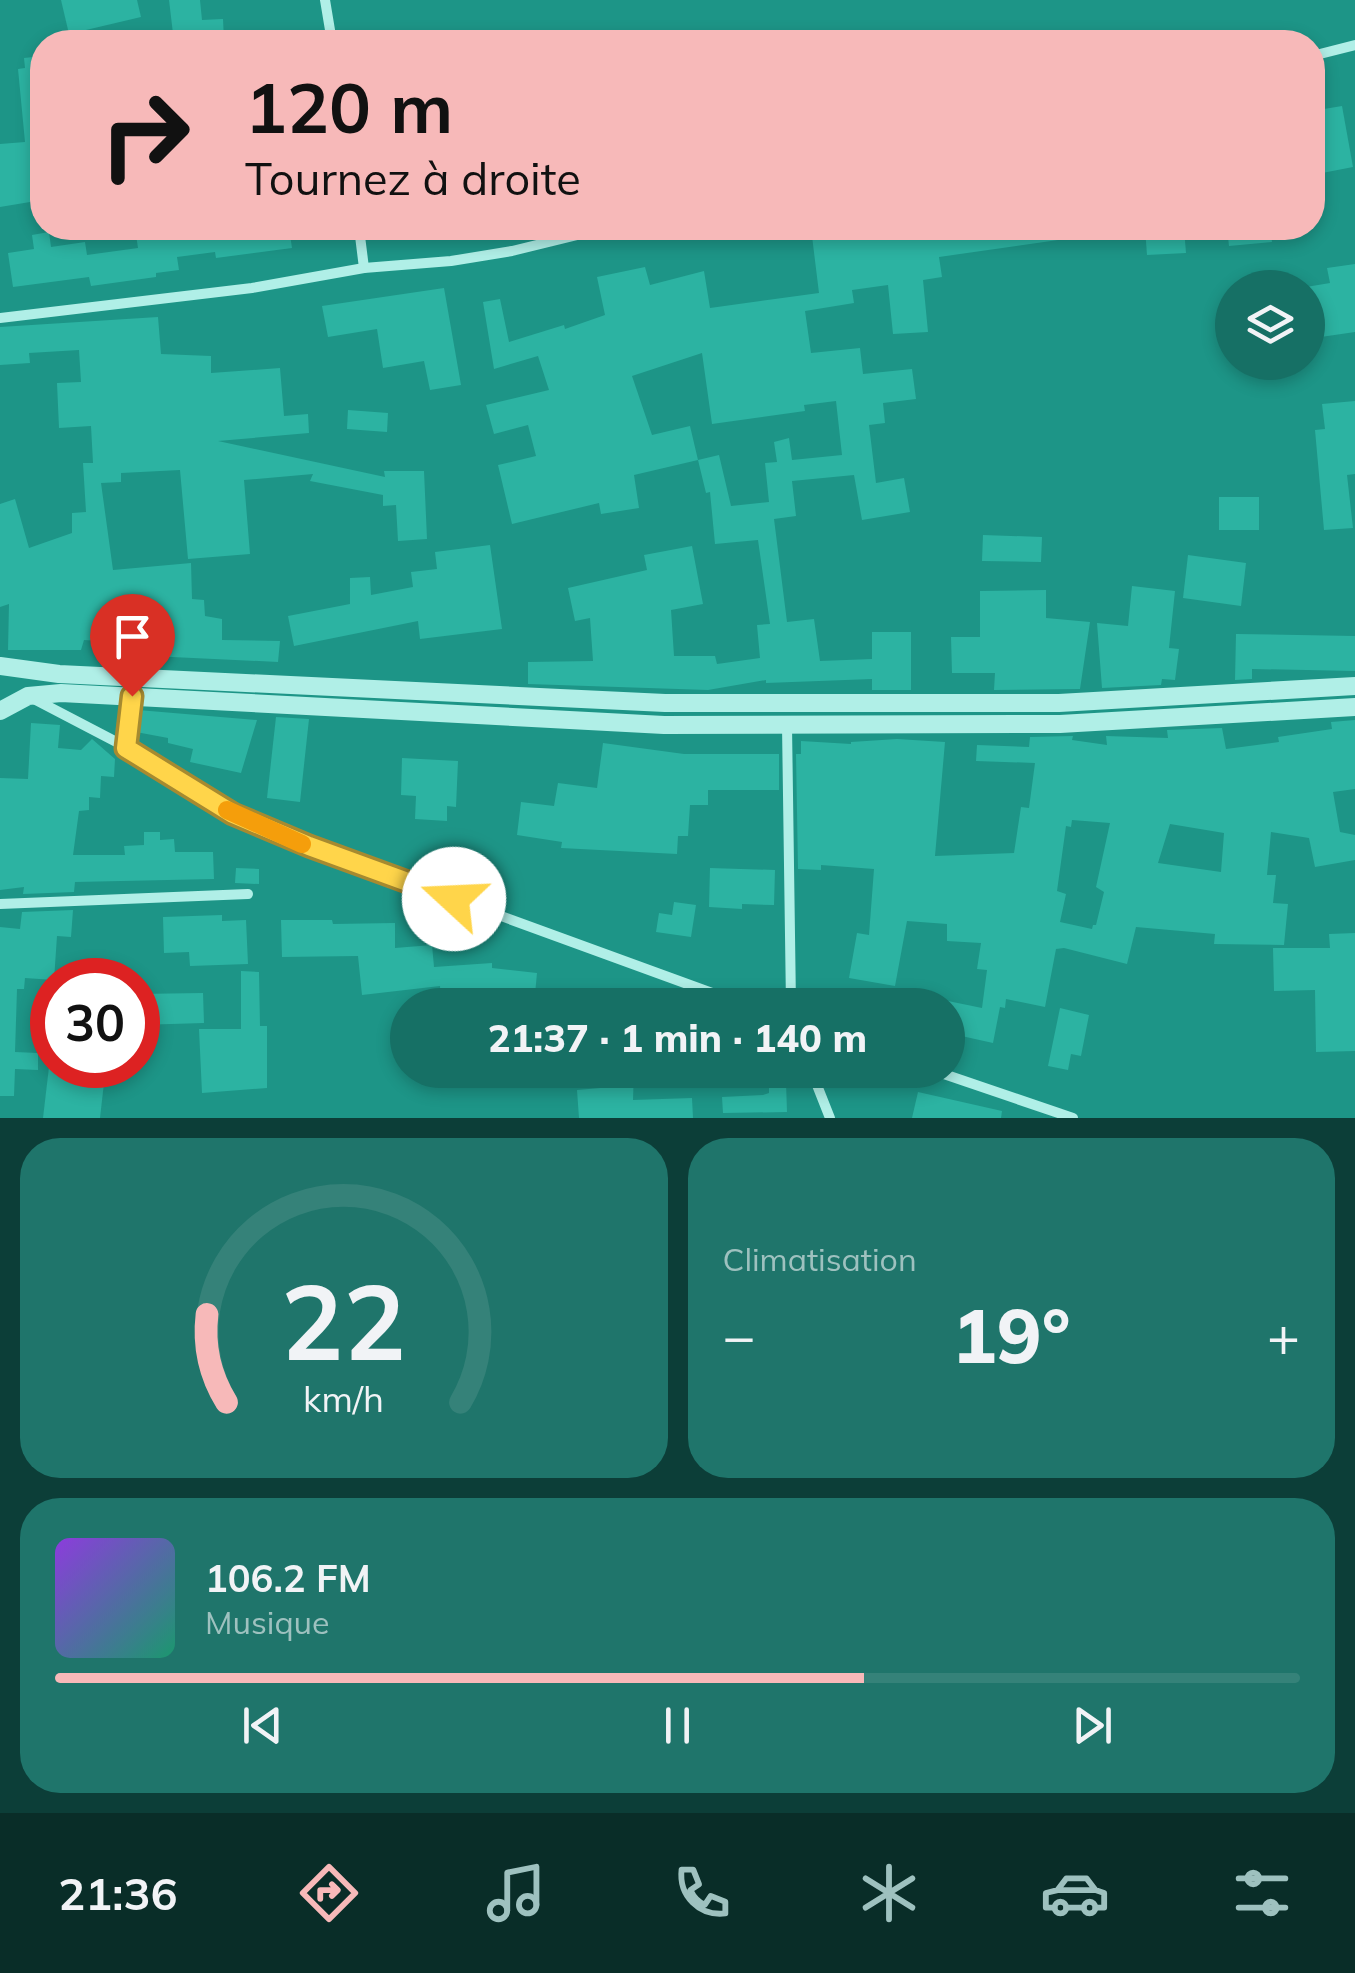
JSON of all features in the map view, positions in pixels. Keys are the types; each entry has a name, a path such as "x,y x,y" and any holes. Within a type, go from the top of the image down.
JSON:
{"street":[{"path":"326,0 330,30"},
{"path":"1325,53 1355,45"},
{"path":"360,240 364,268"},
{"path":"0,318 252,288 364,268 451,261 557,240"},
{"path":"0,666 59,674 665,703 1060,703 1355,686"},
{"path":"0,711 28,696 61,693 664,725 1060,724 1355,707"},
{"path":"28,696 126,748 233,814 309,846 698,988"},
{"path":"126,748 132,696"},
{"path":"788,724 792,988"},
{"path":"0,904 248,894"},
{"path":"965,1081 1073,1118"},
{"path":"818,1088 830,1118"}],"building":[{"path":"61,0 137,0 141,17 86,30 68,30"},
{"path":"169,0 200,0 202,20 223,19 224,30 173,30"},
{"path":"30,57 30,202 0,207 0,144 25,142 18,69 25,68 24,58"},
{"path":"1342,106 1353,167 1325,172 1325,109"},
{"path":"33,240 50,240 51,247 85,242 87,255 138,248 137,240 291,240 292,248 216,258 215,252 177,257 179,270 156,273 156,277 91,286 89,277 13,287 8,253 34,249"},
{"path":"812,240 1058,240 939,257 942,277 923,280 928,332 893,334 888,285 852,290 854,303 805,311 811,353 860,348 863,374 912,369 916,399 883,403 885,423 869,425 876,483 904,478 910,512 862,520 854,475 792,481 796,516 774,519 787,622 814,619 820,661 872,659 872,632 911,632 911,690 872,690 872,679 766,680 708,690 528,684 528,662 593,661 590,618 575,621 568,588 647,570 644,555 692,546 703,604 671,610 674,656 715,656 717,664 760,658 757,625 770,624 758,540 715,544 710,492 706,493 698,460 634,475 639,508 601,514 599,503 512,524 498,465 536,456 528,425 494,434 486,405 549,390 538,356 494,369 483,302 500,299 509,342 605,315 597,277 645,267 650,285 704,271 710,308 819,293","holes":["702,353 712,424 805,411 804,405 836,401 842,455 792,460 789,438 774,442 777,462 765,463 769,502 731,506 719,455 698,460 690,426 652,435 632,376"]},
{"path":"1146,240 1185,240 1186,253 1147,255"},
{"path":"1228,240 1272,242 1229,246"},
{"path":"1355,264 1355,332 1325,336 1325,284 1330,283 1327,268"},
{"path":"444,288 461,385 430,390 424,361 383,368 377,329 328,337 322,306"},
{"path":"158,317 161,354 211,356 211,373 280,368 284,416 308,414 309,433 218,441 385,477 384,471 424,471 427,539 398,541 396,505 383,506 383,495 310,481 313,474 244,480 250,554 188,559 180,470 121,473 121,482 101,483 113,570 191,563 192,599 204,600 205,616 222,619 222,640 280,641 278,662 151,656 150,644 84,640 81,650 8,650 9,604 0,607 0,504 15,499 29,548 72,533 72,513 86,512 83,463 93,463 91,426 59,428 57,383 81,382 79,350 29,353 30,363 0,365 0,327"},
{"path":"1355,401 1355,474 1347,475 1353,528 1324,530 1315,430 1325,429 1322,404"},
{"path":"348,410 388,413 387,432 347,429"},
{"path":"1219,497 1259,497 1259,530 1219,530"},
{"path":"983,535 1042,537 1041,562 982,561"},
{"path":"490,545 502,629 420,639 418,621 294,646 288,616 350,604 350,578 370,577 371,595 413,587 411,572 437,569 435,552"},
{"path":"1188,555 1246,563 1241,606 1183,598"},
{"path":"1132,586 1175,591 1169,648 1179,649 1175,680 1162,679 1161,685 1102,688 1097,623 1128,626"},
{"path":"1046,590 1046,618 1090,622 1080,689 994,690 995,673 952,673 951,637 980,637 980,591"},
{"path":"1236,634 1355,636 1355,671 1252,669 1252,679 1235,680"},
{"path":"138,710 257,720 241,773 190,762 193,749 168,743 168,738 136,732"},
{"path":"276,717 309,719 300,802 267,798"},
{"path":"1355,720 1355,789 1333,792 1340,832 1355,835 1355,860 1315,867 1309,838 1271,832 1267,875 1276,875 1273,903 1288,904 1284,945 1214,944 1215,934 1136,927 1127,964 1056,949 1045,1007 1006,999 1005,1008 1000,1007 993,1043 965,1037 965,1004 982,1008 987,970 977,969 981,943 947,941 947,924 907,921 895,986 849,978 857,933 869,935 874,869 821,865 821,870 798,869 796,754 801,754 801,741 945,742 935,856 1014,853 1021,807 1029,808 1035,763 976,761 977,745 1029,747 1030,737 1073,736 1072,740 1107,745 1106,736 1168,738 1167,730 1222,728 1226,749 1332,729 1331,722","holes":["1072,820 1110,823 1096,887 1104,892 1096,925 1092,929 1060,922 1066,894 1057,891 1066,826 1071,827","1170,824 1224,833 1221,872 1158,863"]},
{"path":"31,723 60,725 58,748 81,750 92,739 115,759 114,777 101,776 100,798 89,797 89,810 79,811 73,855 125,855 124,846 144,845 144,832 160,832 160,840 174,839 175,852 213,852 214,879 75,882 74,892 23,894 24,887 0,890 0,778 28,779"},
{"path":"603,743 684,754 779,754 779,790 708,790 708,805 690,805 688,836 678,836 677,854 561,848 562,842 517,835 521,802 554,806 558,783 597,788"},
{"path":"402,758 458,761 456,807 447,806 447,821 415,819 416,796 401,795"},
{"path":"236,868 259,869 259,884 235,883"},
{"path":"710,868 775,870 774,905 742,904 742,909 709,907"},
{"path":"674,902 696,905 691,937 656,932 659,913 672,915"},
{"path":"73,910 71,937 57,936 56,958 30,958 30,978 25,978 24,989 17,989 15,1052 30,1053 30,1070 15,1069 14,1096 0,1096 0,927 20,929 22,912"},
{"path":"222,915 222,921 246,920 248,964 190,966 189,952 164,953 163,917"},
{"path":"281,920 395,923 395,948 432,945 434,967 492,963 492,968 537,973 536,988 390,988 390,992 362,995 358,956 282,957"},
{"path":"1355,933 1355,1051 1316,1052 1315,990 1274,991 1273,948 1330,948 1329,934"},
{"path":"241,971 259,972 260,1026 267,1026 267,1088 202,1093 199,1029 241,1029"},
{"path":"203,993 204,1023 160,1024 160,994"},
{"path":"1060,1008 1089,1015 1081,1056 1071,1054 1068,1070 1048,1066"},
{"path":"47,1088 103,1088 100,1118 43,1118"},
{"path":"633,1088 633,1100 692,1098 693,1118 579,1118 577,1090"},
{"path":"769,1088 786,1088 787,1112 723,1113 722,1097 769,1093"},
{"path":"918,1092 1002,1111 1001,1118 912,1118"}],"slow traffic":[{"path":"227,810 302,844"}],"route":[{"path":"132,696 126,748 233,814 454,899"}]}
